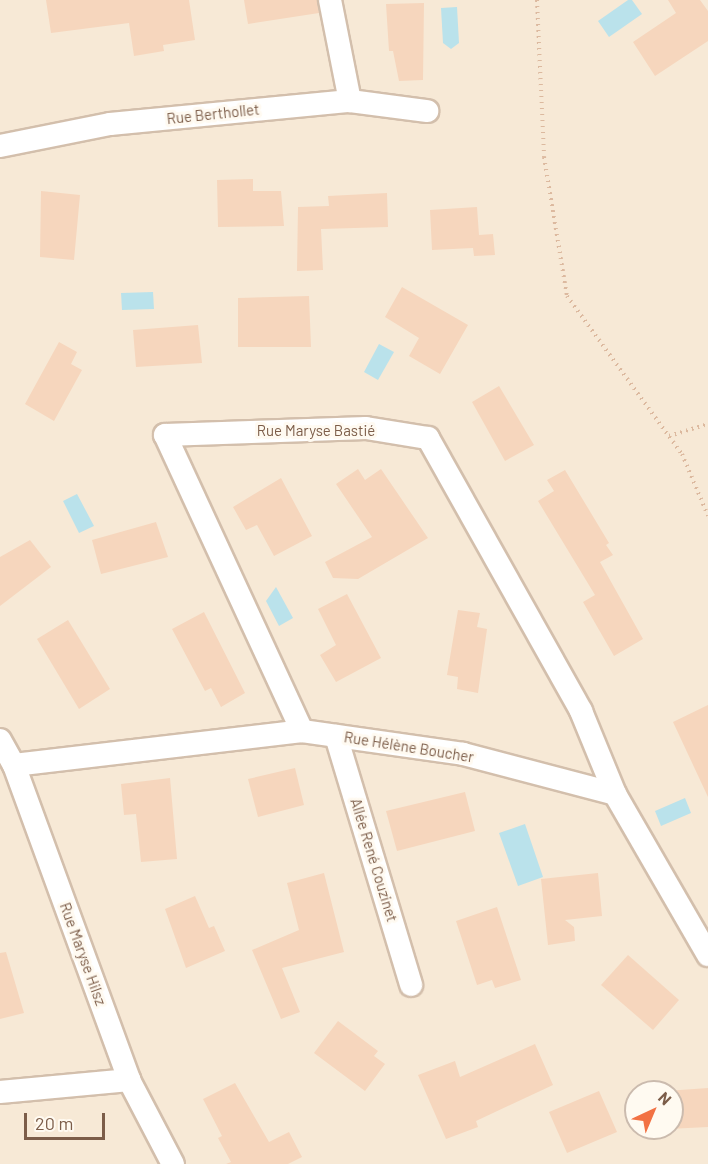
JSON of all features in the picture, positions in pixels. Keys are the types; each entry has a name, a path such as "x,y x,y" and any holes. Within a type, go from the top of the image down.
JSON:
{"street":[{"path":"330,0 350,101"},
{"name":"Rue Berthollet","path":"0,146 110,124 350,101 428,111"},
{"name":"Rue Maryse Bastié","path":"302,731 165,435 366,428 428,438 580,711 615,794"},
{"name":"Rue Hélène Boucher","path":"14,765 302,731 463,754 615,794"},
{"name":"Allée René Couzinet","path":"336,736 411,985"},
{"name":"Rue Maryse Hilsz","path":"0,740 14,765 129,1080 173,1164"},
{"path":"615,794 708,955"},
{"path":"0,1092 129,1080"}],"path":[{"path":"537,0 544,157 567,296 682,454 708,516"},
{"path":"669,436 708,424"}],"shaded area":[{"path":"0,0 708,0 708,1164 0,1164"}],"water":[{"path":"628,0 632,0 642,14 609,37 598,21"},
{"path":"457,7 459,43 451,49 443,43 441,8"},
{"path":"153,292 154,309 122,310 121,293"},
{"path":"379,344 394,352 378,380 364,372"},
{"path":"77,494 94,526 79,533 63,501"},
{"path":"276,587 293,618 279,626 266,601"},
{"path":"685,798 691,813 661,826 655,811"},
{"path":"525,824 543,877 518,886 499,833"}],"building":[{"path":"46,0 189,0 195,40 163,45 164,51 134,56 129,23 51,33"},
{"path":"244,0 317,0 319,13 248,24"},
{"path":"668,0 700,0 708,11 708,41 655,76 633,42 676,13"},
{"path":"424,3 423,80 399,81 393,51 389,51 386,4"},
{"path":"253,179 253,191 281,191 284,226 218,227 217,180"},
{"path":"41,191 80,195 74,260 40,257"},
{"path":"387,193 388,227 321,229 323,270 297,271 298,207 329,206 328,196"},
{"path":"477,207 479,235 493,234 495,255 474,256 473,248 432,250 430,210"},
{"path":"402,287 468,325 440,374 409,356 419,338 385,317"},
{"path":"309,296 311,347 238,347 238,298"},
{"path":"198,325 202,363 136,367 133,330"},
{"path":"59,342 77,352 71,364 82,370 54,421 25,404"},
{"path":"499,386 534,445 505,461 472,402"},
{"path":"358,469 365,480 381,469 428,538 358,579 333,578 325,562 372,537 336,484"},
{"path":"565,470 609,543 606,545 613,555 600,562 643,639 614,656 583,602 595,595 538,501 554,491 547,480"},
{"path":"281,478 312,536 274,556 257,525 246,530 233,507"},
{"path":"156,522 168,557 101,574 92,540"},
{"path":"30,540 51,567 0,606 0,557"},
{"path":"347,594 381,658 336,682 320,655 336,645 318,609"},
{"path":"458,610 480,613 477,627 487,629 478,693 457,689 458,677 447,675"},
{"path":"204,612 245,693 221,707 211,688 205,691 172,629"},
{"path":"68,620 110,689 79,709 37,639"},
{"path":"708,705 708,797 673,722"},
{"path":"295,768 304,805 258,817 248,779"},
{"path":"170,778 177,859 141,862 136,814 124,815 121,784"},
{"path":"465,792 475,831 397,851 386,811"},
{"path":"324,873 344,952 282,968 300,1012 281,1019 252,950 299,930 287,883"},
{"path":"598,873 602,916 565,920 574,927 575,941 548,945 541,879"},
{"path":"195,896 209,928 214,926 225,951 186,968 165,909"},
{"path":"497,907 521,980 495,988 492,980 477,985 456,921"},
{"path":"6,952 24,1013 0,1019 0,953"},
{"path":"628,955 679,1000 653,1030 601,985"},
{"path":"338,1021 378,1051 374,1056 385,1064 365,1091 314,1053"},
{"path":"535,1044 553,1085 476,1121 478,1127 446,1139 418,1075 455,1061 460,1077"},
{"path":"235,1083 269,1142 289,1132 302,1157 288,1164 226,1164 231,1162 218,1138 222,1136 203,1099"},
{"path":"708,1088 708,1127 684,1128 684,1090"},
{"path":"599,1091 617,1132 567,1153 549,1112"}]}
